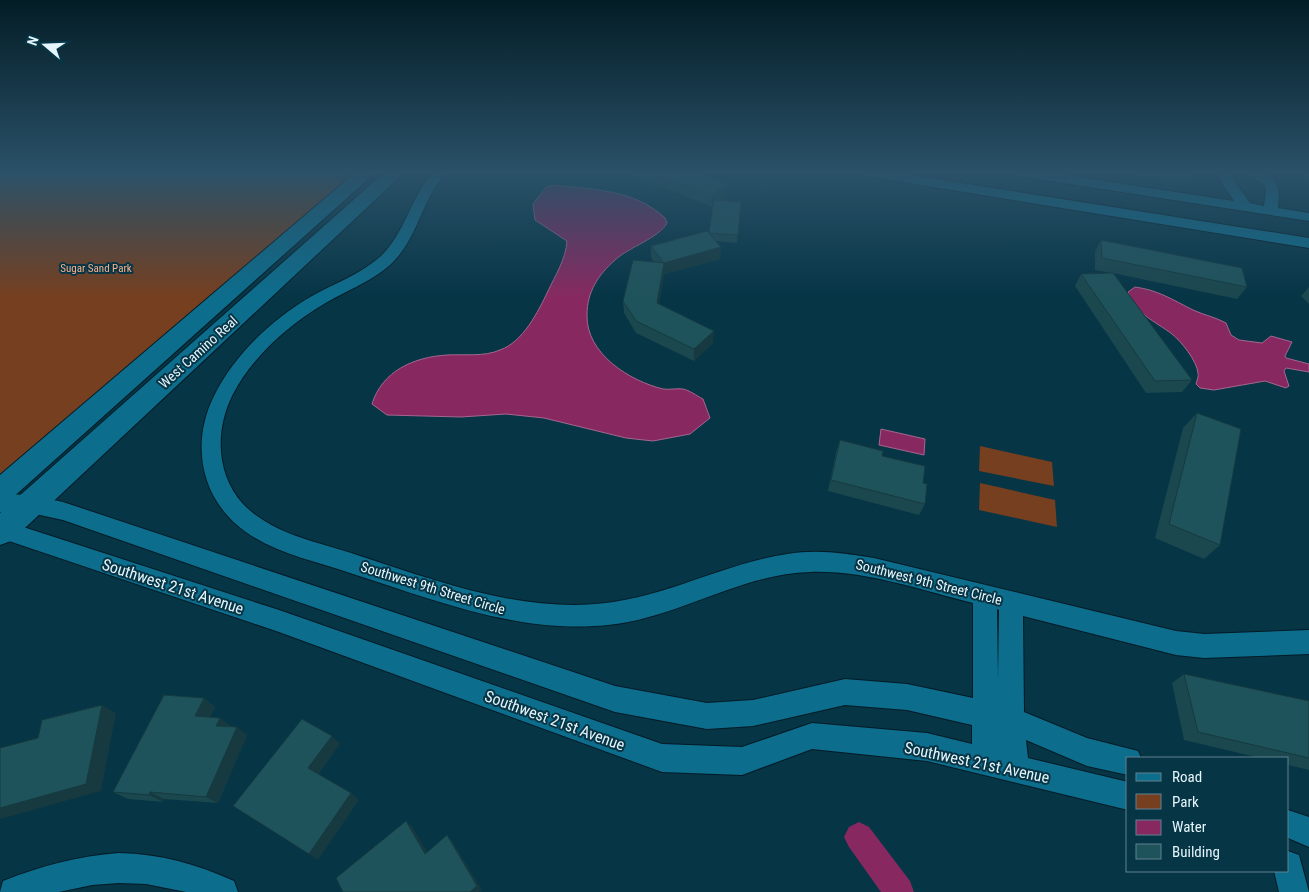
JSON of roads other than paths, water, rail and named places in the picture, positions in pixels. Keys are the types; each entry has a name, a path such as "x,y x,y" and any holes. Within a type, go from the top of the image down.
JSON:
{"street":[{"name":"West Camino Real","path":"0,492 319,214"},
{"name":"West Camino Real","path":"1,529 31,504 350,214"},
{"name":"Southwest 9th Street Circle","path":"414,214 403,239 388,258 365,276 318,300 291,319 241,368 223,395 210,434 211,461 216,480 226,498 247,520 275,537 483,606 533,615 585,616 636,610 661,604 763,570 806,561 828,561 874,568 1176,643 1204,646 1309,642"},
{"path":"1126,214 1309,243"},
{"path":"1287,214 1309,217"},
{"path":"0,503 31,504 63,511 615,699 707,716 753,713 845,692 907,697 1011,720 1087,752 1126,761"},
{"name":"Southwest 21st Avenue","path":"1,529 279,622 662,758 742,761 812,736 927,747 1126,796"},
{"path":"985,597 986,762"},
{"path":"1011,602 1011,720 1015,768"},
{"path":"1289,824 1309,832"},
{"path":"14,892 63,876 90,870 122,868 154,869 183,875 223,892"},
{"path":"1289,870 1294,892"}],"water":[{"path":"534,214 660,214 665,218 667,223 663,228 651,238 621,255 599,278 591,291 589,299 587,315 589,329 594,342 612,364 637,380 650,385 663,389 683,389 693,393 703,399 710,418 690,434 653,441 626,438 544,418 506,414 461,417 387,415 372,404 383,383 391,375 411,363 435,356 494,352 508,346 523,333 534,317 560,267 567,241 535,220"},
{"path":"1135,287 1158,293 1226,323 1231,335 1239,340 1262,343 1271,336 1292,342 1285,356 1286,358 1309,364 1309,372 1286,368 1284,371 1289,386 1286,388 1265,381 1214,390 1200,388 1196,384 1197,368 1184,346 1172,334 1141,312 1131,300 1128,292"},
{"path":"881,429 925,439 924,455 879,445"}],"waterway":[{"path":"859,837 899,892"}],"park label":[{"name":"Sugar Sand Park","path":"96,268"}]}
